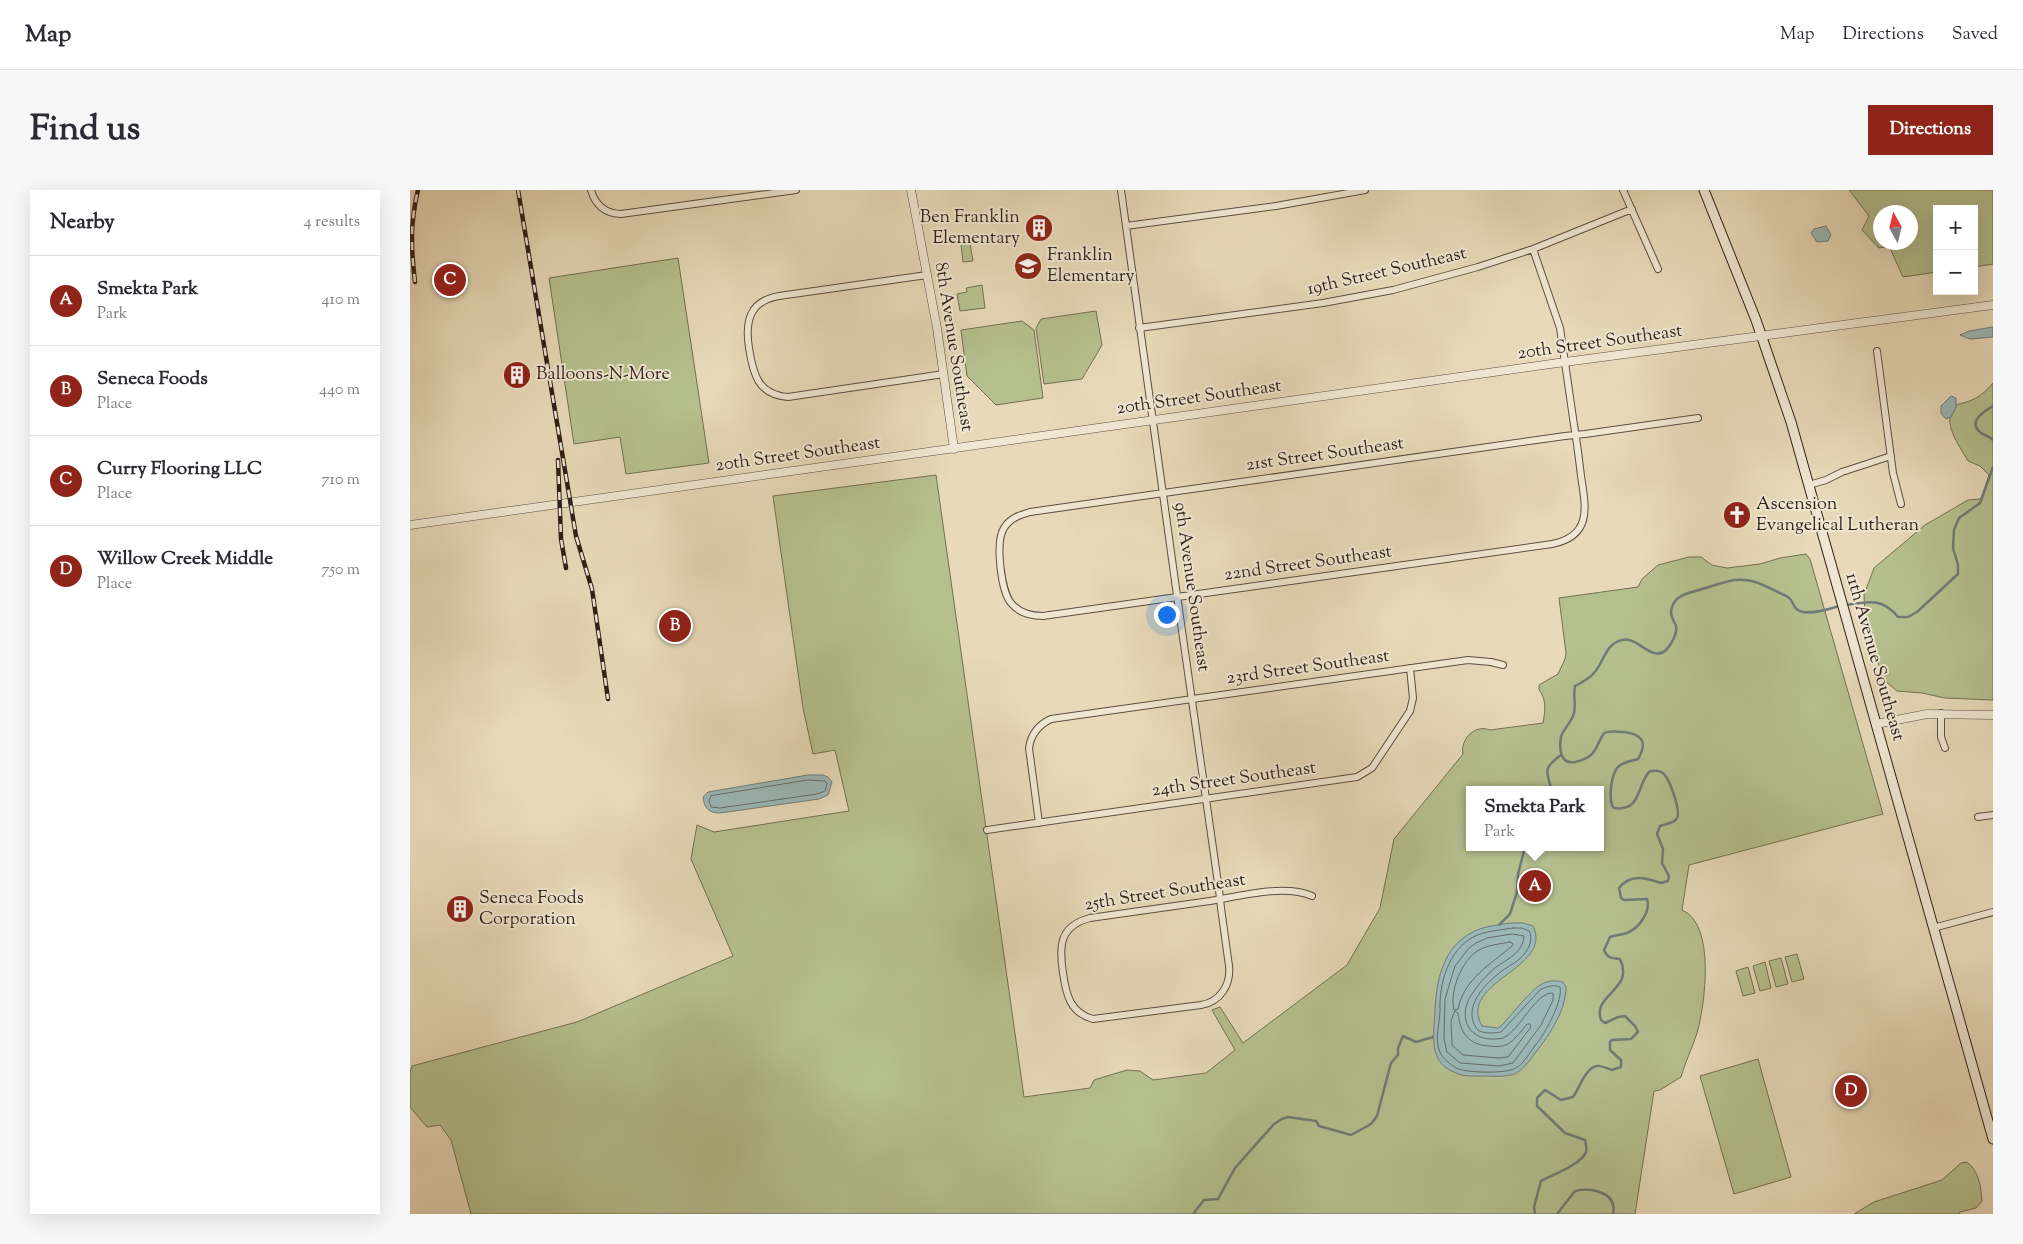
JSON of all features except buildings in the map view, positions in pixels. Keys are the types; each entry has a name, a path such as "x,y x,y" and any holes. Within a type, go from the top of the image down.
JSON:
{"main road":[{"name":"11th Avenue Southeast","path":"1704,190 1763,336 1809,485 1993,1135"}],"street":[{"path":"591,190 594,200 603,208 617,214 796,190"},
{"name":"8th Avenue Southeast","path":"911,190 944,374 954,449"},
{"name":"9th Avenue Southeast","path":"1121,190 1176,598 1230,972 1225,988"},
{"path":"1126,226 1276,206 1365,190"},
{"path":"1623,190 1658,269"},
{"name":"19th Street Southeast","path":"1139,328 1359,298 1460,272 1533,249 1632,209"},
{"path":"1533,249 1560,328 1576,435"},
{"path":"927,275 766,299 755,308 749,318 747,334 752,369 760,384 770,392 786,397 944,374"},
{"name":"20th Street Southeast","path":"410,525 1565,362 1993,305"},
{"path":"1877,350 1891,456 1902,504"},
{"name":"21st Street Southeast","path":"1002,569 999,539 1004,527 1014,518 1030,512 1698,418"},
{"name":"22nd Street Southeast","path":"1002,569 1006,594 1011,603 1024,613 1034,616 1176,598 1552,544 1568,539 1579,530 1585,515 1576,435"},
{"path":"1809,485 1891,456"},
{"name":"23rd Street Southeast","path":"1039,823 1029,748 1032,738 1040,725 1056,718 1468,660 1503,665"},
{"name":"24th Street Southeast","path":"987,830 1349,778 1368,772 1410,711 1413,698 1410,668"},
{"path":"1876,724 1917,714 1993,715"},
{"path":"1940,714 1941,737 1945,748"},
{"path":"1978,817 1993,815"},
{"name":"25th Street Southeast","path":"1225,988 1213,1001 1205,1005 1093,1019 1079,1013 1066,992 1061,955 1062,942 1068,930 1077,922 1090,918 1284,891 1301,892 1312,896"},
{"path":"1934,928 1993,912"}],"green space":[{"path":"1849,190 1993,190 1993,264 1978,266 1978,205 1933,205 1933,273 1903,277 1891,250 1918,250 1918,205 1873,205 1873,242 1862,230 1869,216"},
{"path":"970,243 973,261 963,262 961,244"},
{"path":"678,258 709,463 626,474 620,437 574,444 549,278"},
{"path":"982,285 985,308 960,311 957,294 967,292 966,288"},
{"path":"1096,311 1102,345 1082,379 1044,384 1036,328 1041,319"},
{"path":"1022,321 1034,330 1043,398 996,405 967,376 961,330"},
{"path":"1993,383 1993,700 1945,698 1922,693 1897,691 1885,681 1872,647 1865,616 1864,595 1874,568 1925,525 1968,500 1981,499 1989,475 1980,466 1968,461 1953,433 1950,419 1954,405 1976,398"},
{"path":"936,475 1024,1097 1090,1088 1094,1080 1127,1070 1140,1071 1153,1080 1206,1073 1235,1050 1212,1010 1220,1007 1243,1043 1347,965 1380,908 1394,839 1463,754 1466,738 1479,729 1490,730 1543,723 1545,710 1539,685 1558,674 1566,653 1559,598 1638,587 1642,579 1658,565 1689,557 1701,557 1712,565 1727,568 1760,564 1780,558 1806,554 1810,559 1883,814 1689,865 1682,910 1693,918 1700,931 1704,948 1705,985 1703,1004 1697,1033 1681,1077 1660,1090 1654,1091 1635,1214 471,1214 451,1140 440,1125 427,1127 410,1107 410,1072 412,1066 577,1022 733,956 691,859 697,825 714,832 849,811 835,750 813,754 803,708 773,496"},
{"path":"1797,954 1804,979 1792,982 1785,957"},
{"path":"1781,958 1788,984 1776,987 1769,961"},
{"path":"1765,962 1771,988 1760,991 1753,966"},
{"path":"1748,967 1755,993 1743,996 1736,971"},
{"path":"1758,1059 1791,1177 1734,1194 1700,1076"},
{"path":"1967,1162 1977,1175 1980,1185 1982,1201 1976,1208 1960,1212 1959,1214 1854,1214 1874,1202 1942,1180 1961,1163"}],"water":[{"path":"1826,226 1831,235 1828,241 1817,242 1811,233 1814,229"},
{"path":"1993,327 1993,337 1970,339 1960,335 1969,331"},
{"path":"1951,396 1956,398 1956,407 1951,417 1946,419 1941,413 1941,406"},
{"path":"808,775 828,777 832,782 828,795 819,799 720,813 710,811 706,807 703,797 708,792"},
{"path":"1523,923 1533,926 1536,941 1530,953 1520,965 1482,997 1478,1011 1482,1026 1498,1028 1536,988 1550,981 1563,982 1566,987 1560,1013 1547,1037 1525,1066 1516,1073 1504,1076 1459,1074 1440,1062 1434,1046 1438,981 1444,962 1455,946 1467,935 1486,927"}],"waterway":[{"path":"1993,406 1979,416 1976,423 1976,427 1980,432 1993,440"},
{"path":"1846,605 1874,602 1886,606 1898,617 1908,617 1917,612 1958,574 1958,565 1953,548 1954,530 1959,518 1980,503 1993,467"},
{"path":"1535,1214 1534,1207 1541,1181 1579,1161 1586,1152 1585,1140 1565,1133 1537,1106 1537,1098 1545,1090 1561,1100 1573,1097 1586,1074 1593,1067 1600,1066 1612,1070 1621,1067 1621,1060 1610,1050 1610,1042 1612,1040 1631,1039 1638,1032 1625,1016 1605,1023 1601,1020 1600,1011 1602,1004 1618,985 1622,978 1623,969 1620,959 1609,957 1604,950 1610,937 1631,931 1646,914 1647,899 1624,900 1621,898 1619,888 1629,880 1639,878 1661,883 1668,881 1669,876 1662,863 1663,849 1657,834 1660,826 1674,821 1678,814 1671,786 1664,775 1658,771 1650,771 1634,802 1629,806 1614,808 1612,805 1611,785 1616,769 1623,764 1638,759 1643,748 1642,740 1635,735 1624,732 1606,732 1594,752 1587,758 1575,762 1566,761 1563,758 1560,746 1561,737 1574,713 1575,686 1592,675 1608,649 1616,642 1628,640 1655,653 1661,653 1666,650 1676,632 1671,612 1672,606 1678,598 1718,584 1741,580 1757,583 1788,597 1795,608 1803,612 1817,612 1840,606"},
{"path":"1551,786 1547,774 1549,766 1561,755"},
{"path":"1499,925 1510,914 1517,892 1518,874 1524,851"},
{"path":"1193,1214 1204,1200 1218,1199 1235,1168 1274,1124 1282,1119 1288,1117 1316,1121 1319,1126 1351,1135 1371,1124 1377,1116 1391,1063 1398,1055 1398,1048 1403,1036 1416,1042 1433,1037"},
{"path":"1557,1214 1575,1191 1581,1190 1595,1191 1607,1196 1611,1201 1613,1214"}],"railway":[{"path":"415,282 412,236 418,190"},
{"path":"518,190 576,536 592,589 608,699"},
{"path":"558,460 561,539 566,568"}],"place":[{"name":"Ben Franklin Elementary","path":"1039,228"},
{"name":"Franklin Elementary","path":"1028,266"},
{"name":"Curry Flooring LLC","path":"450,280"},
{"name":"Balloons-N-More","path":"517,375"},
{"name":"Ascension Evangelical Lutheran","path":"1737,515"},
{"name":"Seneca Foods","path":"675,626"},
{"name":"Smekta Park","path":"1535,886"},
{"name":"Seneca Foods Corporation","path":"460,909"},
{"name":"Willow Creek Middle","path":"1851,1091"}]}
